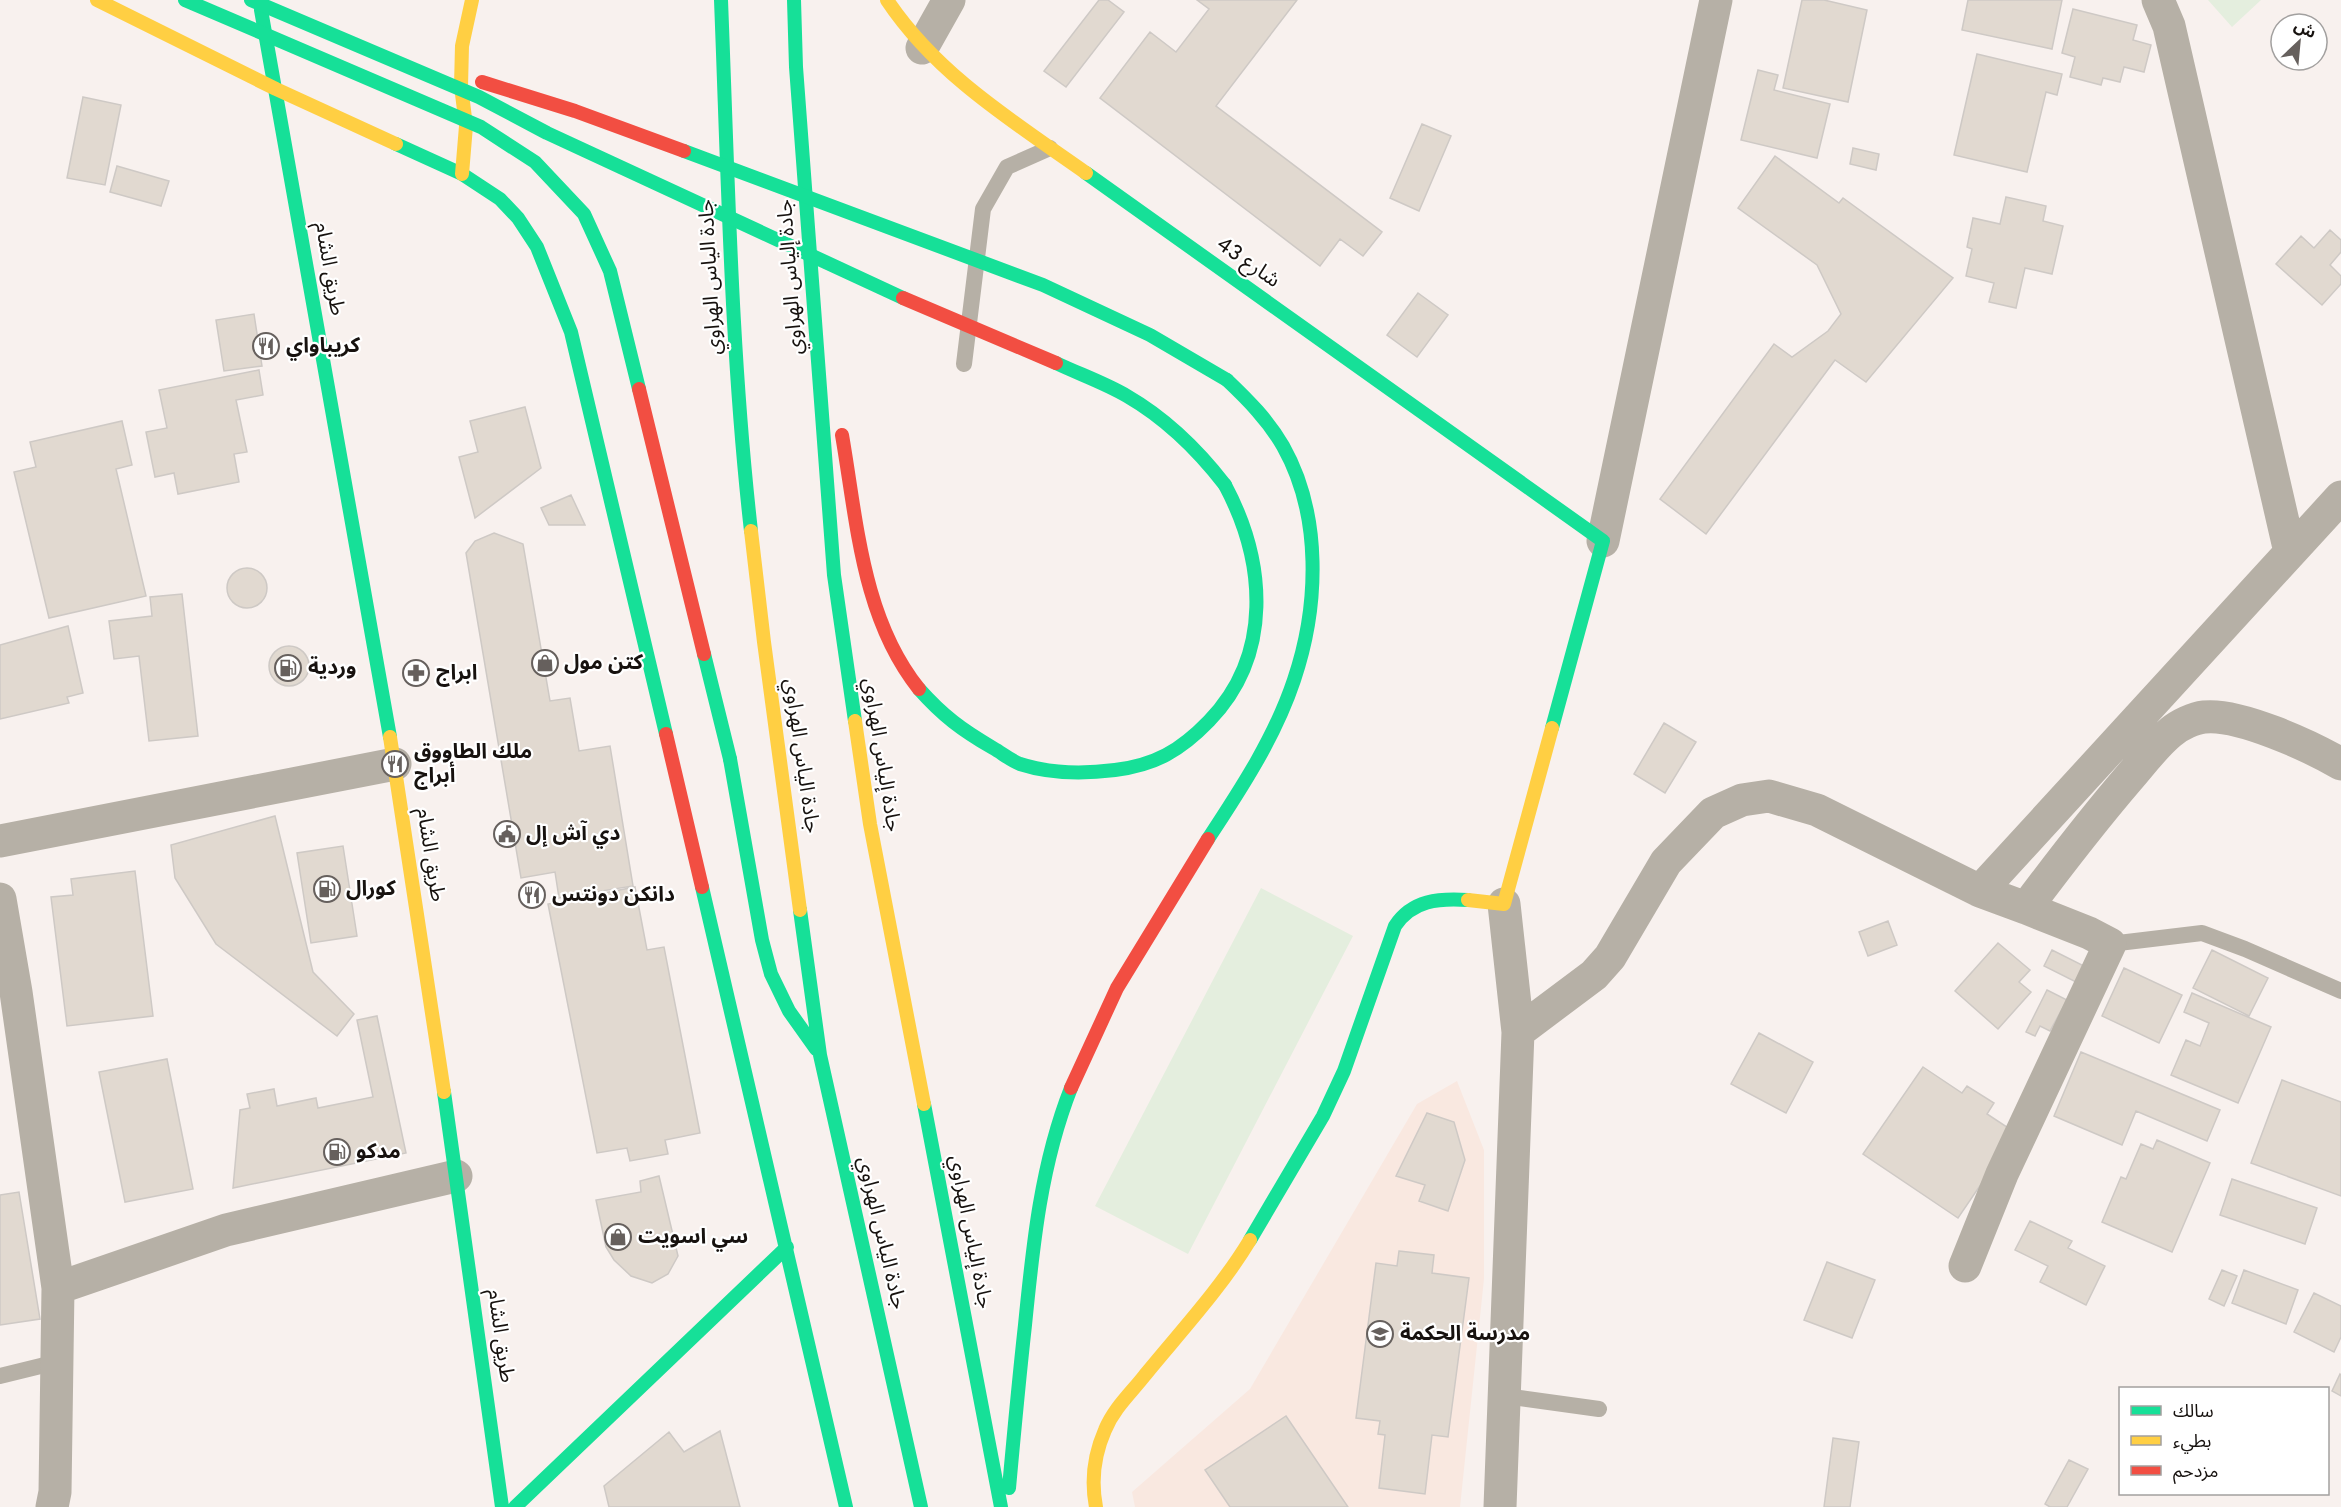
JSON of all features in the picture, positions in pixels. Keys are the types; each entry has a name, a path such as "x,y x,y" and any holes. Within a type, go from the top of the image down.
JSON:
{"main road":[{"path":"97,0 276,89 462,174 500,199 518,218 537,248 553,283 571,333 787,1247 846,1507"},
{"path":"185,0 481,127 535,162 584,214 610,271 730,759 762,940 771,974 789,1011 820,1054"},
{"path":"251,0 479,97 547,133 931,312 1009,342 1127,396 1176,432 1202,455 1225,485 1242,518 1253,565 1257,600 1257,627 1251,656 1241,678 1220,708 1180,748 1159,760 1103,772 1064,774 1019,764 965,733 915,685 884,632 862,557 852,483 814,295"},
{"name":"طريق الشام","path":"259,0 395,764 456,1176 501,1507"},
{"path":"462,174 466,126 461,86 462,46 472,0"},
{"path":"708,0 723,82"},
{"name":"جادة الياس الهراوي","path":"721,0 734,327 743,458 766,654 820,1054 921,1507"},
{"name":"جادة إلياس الهراوي","path":"794,0 796,67 834,575 859,760 1001,1507"},
{"name":"شارع 43","path":"887,0 903,26 922,48 947,70 1050,148 1603,541"},
{"path":"388,57 500,87 575,111 1078,299 1154,335 1227,380 1267,420 1284,444 1297,475 1306,510 1312,558 1312,594 1303,654 1294,686 1260,756 1138,950 1111,999 1062,1113 1040,1201 1019,1363 1007,1507"},
{"path":"1096,1507 1093,1491 1095,1460 1105,1429 1121,1402 1142,1379 1248,1244 1323,1116 1344,1071 1395,926 1414,906 1432,901 1466,900 1504,904 1603,541"},
{"path":"515,1507 787,1247"}],"street":[{"path":"922,48 949,0"},
{"path":"1603,541 1716,0"},
{"path":"2158,0 2169,26 2290,552"},
{"path":"1980,891 2341,497"},
{"path":"2026,908 2092,821 2163,740 2181,726 2202,717 2220,717 2253,726 2320,752 2341,764"},
{"path":"0,841 395,764"},
{"path":"1518,1032 1594,975 1610,957 1666,862 1713,813 1742,800 1768,796 1817,810 1980,891 2089,933 2110,944 2002,1174 1965,1266"},
{"path":"0,899 16,992 58,1288 55,1492 52,1507"},
{"path":"1500,1507 1518,1032 1504,904"},
{"path":"58,1288 226,1230 456,1176"}],"lane":[{"path":"964,364 983,209 1007,167 1050,148"},
{"path":"2110,944 2202,933 2255,953 2341,991"},
{"path":"0,1376 57,1362"},
{"path":"1505,1396 1599,1409"}],"shaded area":[{"name":"مدرسة الحكمة","path":"1457,1081 1484,1150 1484,1279 1460,1507 1135,1507 1132,1492 1250,1389 1417,1104"}],"green space":[{"path":"2208,0 2261,0 2232,27"},
{"path":"1261,888 1353,936 1188,1254 1095,1206"}],"building":[{"path":"1099,0 1108,0 1124,12 1066,87 1044,71"},
{"path":"1197,0 1297,0 1216,106 1382,232 1363,256 1340,239 1320,266 1100,98 1150,32 1176,52 1209,9"},
{"path":"1802,0 1824,0 1867,10 1848,102 1783,88"},
{"path":"1968,0 2062,0 2052,49 1962,30"},
{"path":"2073,9 2137,25 2133,40 2151,45 2144,72 2124,67 2120,82 2103,78 2101,85 2070,77 2075,57 2062,53"},
{"path":"1977,54 2062,74 2057,95 2046,92 2027,172 1954,155"},
{"path":"1758,70 1778,75 1774,90 1830,104 1817,158 1741,140"},
{"path":"83,97 121,105 105,185 67,178"},
{"path":"1422,124 1451,136 1419,211 1390,198"},
{"path":"1853,148 1879,154 1876,170 1850,164"},
{"path":"1775,156 1839,203 1843,198 1953,278 1866,382 1835,360 1706,534 1660,499 1774,344 1792,357 1828,331 1841,314 1817,265 1738,208"},
{"path":"117,166 169,181 161,206 110,192"},
{"path":"2006,197 2046,206 2043,221 2063,226 2052,274 2025,268 2016,308 1989,302 1994,283 1966,276 1972,249 1967,247 1973,218 2000,224"},
{"path":"2330,230 2341,240 2341,252 2330,265 2341,276 2341,284 2322,305 2276,264 2301,236 2314,248"},
{"path":"1418,293 1448,315 1417,357 1387,335"},
{"path":"254,314 262,366 224,371 216,320"},
{"path":"259,370 263,395 236,400 247,452 234,454 239,482 178,494 174,473 155,477 146,432 167,428 159,390"},
{"path":"525,407 541,468 475,518 459,457 478,452 470,421"},
{"path":"122,421 132,465 116,469 146,596 49,618 14,472 36,467 30,442"},
{"path":"571,495 585,525 549,525 541,508"},
{"path":"494,533 523,544 550,701 570,698 579,751 610,746 633,886 559,898 555,872 521,878 466,553 475,541"},
{"path":"247,568 255,569 261,574 266,580 266,596 261,602 255,607 247,608 239,607 233,602 228,596 227,588 228,580 233,574 239,569"},
{"path":"182,594 198,736 149,741 139,656 114,659 109,621 152,616 150,597"},
{"path":"68,626 83,693 67,697 69,703 0,719 0,645"},
{"path":"289,646 297,647 303,652 308,658 308,674 303,680 297,685 289,686 281,685 275,680 270,674 269,666 270,658 275,652 281,647"},
{"path":"1664,723 1696,742 1665,793 1634,774"},
{"path":"275,816 313,972 354,1014 337,1036 216,944 175,878 171,845"},
{"path":"343,846 357,936 311,943 297,853"},
{"path":"135,871 153,1016 67,1026 51,897 73,895 71,879"},
{"path":"635,887 647,950 664,947 700,1133 665,1140 668,1154 630,1161 627,1148 597,1153 548,904"},
{"path":"1888,921 1897,945 1868,956 1859,932"},
{"path":"1998,943 2030,970 2019,982 2031,992 1998,1029 1955,991"},
{"path":"2052,950 2086,967 2078,983 2044,966"},
{"path":"2212,950 2268,978 2249,1016 2193,988"},
{"path":"2124,968 2182,995 2159,1043 2102,1016"},
{"path":"2047,990 2067,1000 2050,1031 2040,1026 2035,1036 2026,1032"},
{"path":"2192,993 2271,1027 2238,1103 2171,1075 2186,1040 2200,1046 2209,1023 2184,1012"},
{"path":"377,1016 406,1153 233,1188 240,1110 250,1108 247,1094 274,1089 277,1106 316,1098 318,1108 373,1097 357,1020"},
{"path":"1759,1033 1813,1062 1786,1113 1731,1084"},
{"path":"2081,1052 2220,1110 2207,1141 2136,1111 2122,1145 2054,1116"},
{"path":"167,1059 193,1189 125,1202 99,1072"},
{"path":"1923,1067 1962,1093 1967,1086 1994,1103 1987,1114 2016,1133 1958,1218 1863,1154"},
{"path":"2282,1080 2341,1102 2341,1196 2251,1163"},
{"path":"1427,1113 1454,1122 1465,1160 1448,1211 1419,1201 1425,1185 1396,1176"},
{"path":"2157,1140 2210,1163 2172,1252 2102,1222 2121,1177 2126,1179 2141,1144 2153,1149"},
{"path":"659,1176 678,1256 668,1274 652,1283 631,1276 614,1260 606,1247 596,1200 641,1192 640,1181"},
{"path":"2232,1179 2317,1208 2305,1244 2220,1215"},
{"path":"19,1192 40,1319 0,1325 0,1195"},
{"path":"2030,1221 2072,1241 2068,1248 2105,1266 2086,1305 2040,1282 2048,1266 2015,1250"},
{"path":"1399,1251 1434,1255 1432,1273 1469,1278 1448,1437 1432,1435 1425,1494 1379,1488 1385,1435 1378,1434 1380,1421 1356,1418 1376,1263 1397,1266"},
{"path":"1827,1262 1875,1280 1852,1338 1804,1320"},
{"path":"2222,1270 2237,1276 2224,1306 2209,1299"},
{"path":"2244,1270 2298,1290 2286,1324 2232,1303"},
{"path":"2314,1293 2341,1306 2341,1337 2334,1352 2294,1332"},
{"path":"2341,1375 2341,1396 2332,1391"},
{"path":"1286,1416 1348,1507 1230,1507 1205,1470"},
{"path":"720,1431 740,1507 609,1507 604,1486 669,1432 684,1452"},
{"path":"1833,1438 1859,1442 1850,1507 1824,1507"},
{"path":"2069,1460 2088,1469 2067,1507 2050,1507 2045,1504"}],"traffic: fast":[{"path":"185,0 481,127 535,162 584,214 610,271 639,389"},
{"path":"251,0 479,97 547,133 903,298"},
{"path":"721,0 735,332 751,531"},
{"path":"794,0 796,67 834,575 855,721"},
{"path":"261,10 390,737"},
{"path":"396,144 462,174 500,199 518,218 537,247 571,332 666,734"},
{"path":"684,151 1043,285 1150,335 1227,380"},
{"path":"1086,173 1603,541 1552,728"},
{"path":"1056,363 1119,391 1155,414 1204,459 1225,485"},
{"path":"1208,839 1256,762 1286,701 1302,652 1312,592 1310,531 1305,501 1296,473 1271,428 1227,380"},
{"path":"919,689 962,729 1013,761 1043,770 1091,772 1129,768 1166,755 1188,741 1209,721 1230,695 1244,667 1253,638 1256,607 1255,576 1249,545 1239,515 1225,485"},
{"path":"704,654 730,759"},
{"path":"730,759 762,940 771,974 789,1011 816,1049"},
{"path":"702,887 846,1507"},
{"path":"1250,1240 1323,1116 1344,1071 1395,926 1402,917 1418,906 1437,900 1468,900"},
{"path":"800,910 820,1055 921,1507"},
{"path":"1009,1488 1035,1234 1052,1146 1071,1088"},
{"path":"444,1092 502,1507"},
{"path":"924,1104 1001,1507"},
{"path":"515,1507 787,1247"}],"traffic: slow":[{"path":"97,0 276,89 396,144"},
{"path":"462,174 466,126 461,86 462,46 472,0"},
{"path":"887,0 929,52 978,96 1086,173"},
{"path":"751,531 800,910"},
{"path":"855,721 870,824 924,1104"},
{"path":"1468,900 1504,904 1552,728"},
{"path":"390,737 444,1092"},
{"path":"1096,1507 1094,1468 1101,1439 1113,1415 1214,1292 1250,1240"}],"traffic: jam":[{"path":"482,82 575,111 684,151"},
{"path":"903,298 1056,363"},
{"path":"639,389 704,654"},
{"path":"842,435 858,534 874,600 885,631 900,661 919,689"},
{"path":"666,734 702,887"},
{"path":"1071,1088 1117,988 1208,839"}],"place":[{"name":"كريباواي","path":"266,346"},
{"name":"كتن مول","path":"545,663"},
{"name":"وردية","path":"288,668"},
{"name":"ابراج","path":"416,673"},
{"name":"ملك الطاووق أبراج","path":"395,764"},
{"name":"دي آش إل","path":"507,834"},
{"name":"كورال","path":"327,889"},
{"name":"دانكن دونتس","path":"532,895"},
{"name":"مدكو","path":"337,1152"},
{"name":"سي اسويت","path":"618,1237"},
{"name":"مدرسة الحكمة","path":"1380,1334"}]}
